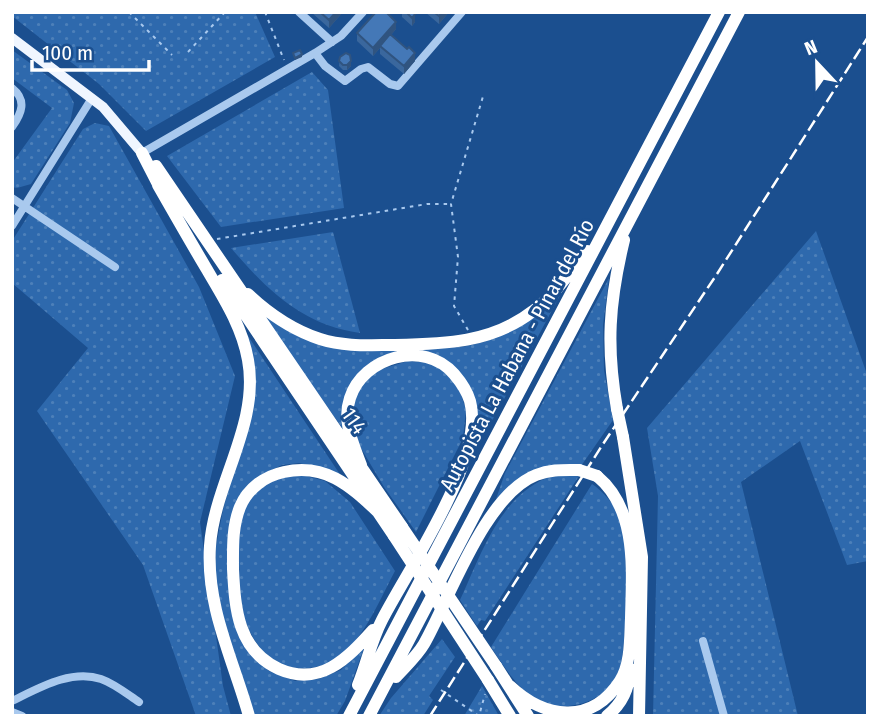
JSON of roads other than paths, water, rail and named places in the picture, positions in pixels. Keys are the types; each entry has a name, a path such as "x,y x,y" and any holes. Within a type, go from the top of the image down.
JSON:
{"highway":[{"name":"Autopista La Habana - Pinar del Río","path":"347,716 502,428 719,12"},
{"name":"Autopista La Habana - Pinar del Río","path":"369,716 739,12"},
{"name":"114","path":"142,153 158,185 377,511 398,531 496,666 528,716"},
{"name":"114","path":"142,153 157,167 361,465 398,531 510,714"},
{"path":"158,185 233,314 248,358 250,394 214,525 210,565 214,606 249,716"},
{"path":"630,218 615,276 609,321 611,373 642,557 638,715"},
{"path":"232,279 276,317 304,332 335,343 441,344 475,339 506,328 533,312 560,285 607,224"},
{"path":"347,716 380,622 464,464 472,409 470,399 460,381 447,367 415,355 400,356 387,359 366,373 349,399 347,417 349,434 361,465"},
{"path":"445,503 502,428"},
{"path":"377,511 351,487 316,470 298,469 262,480 244,499 235,525 234,589 243,632 253,651 269,664 298,676 330,668 354,652 380,622"},
{"path":"380,696 422,647 475,541 499,507 519,485 536,475 557,469 579,470 597,476 613,494 624,516 633,562 628,661 621,680 593,706 576,712 551,712 520,695 510,686"},
{"path":"475,541 479,508"},
{"path":"607,716 620,704 629,683 630,630"}],"main road":[{"name":"114","path":"12,38 92,98 119,124 142,153"}],"street":[{"path":"299,12 332,42"},
{"path":"142,153 315,53 332,42 363,12"},
{"path":"315,53 339,79 345,81 368,67 390,84 398,86 437,44 442,33 461,12"},
{"path":"12,88 21,98 22,111 12,127"},
{"path":"12,226 92,98"},
{"path":"12,198 115,267"},
{"path":"703,641 724,716"},
{"path":"12,701 46,684 83,676 101,679 139,702"},
{"path":"12,712 22,716"}],"railway":[{"path":"430,716 868,37"}]}
